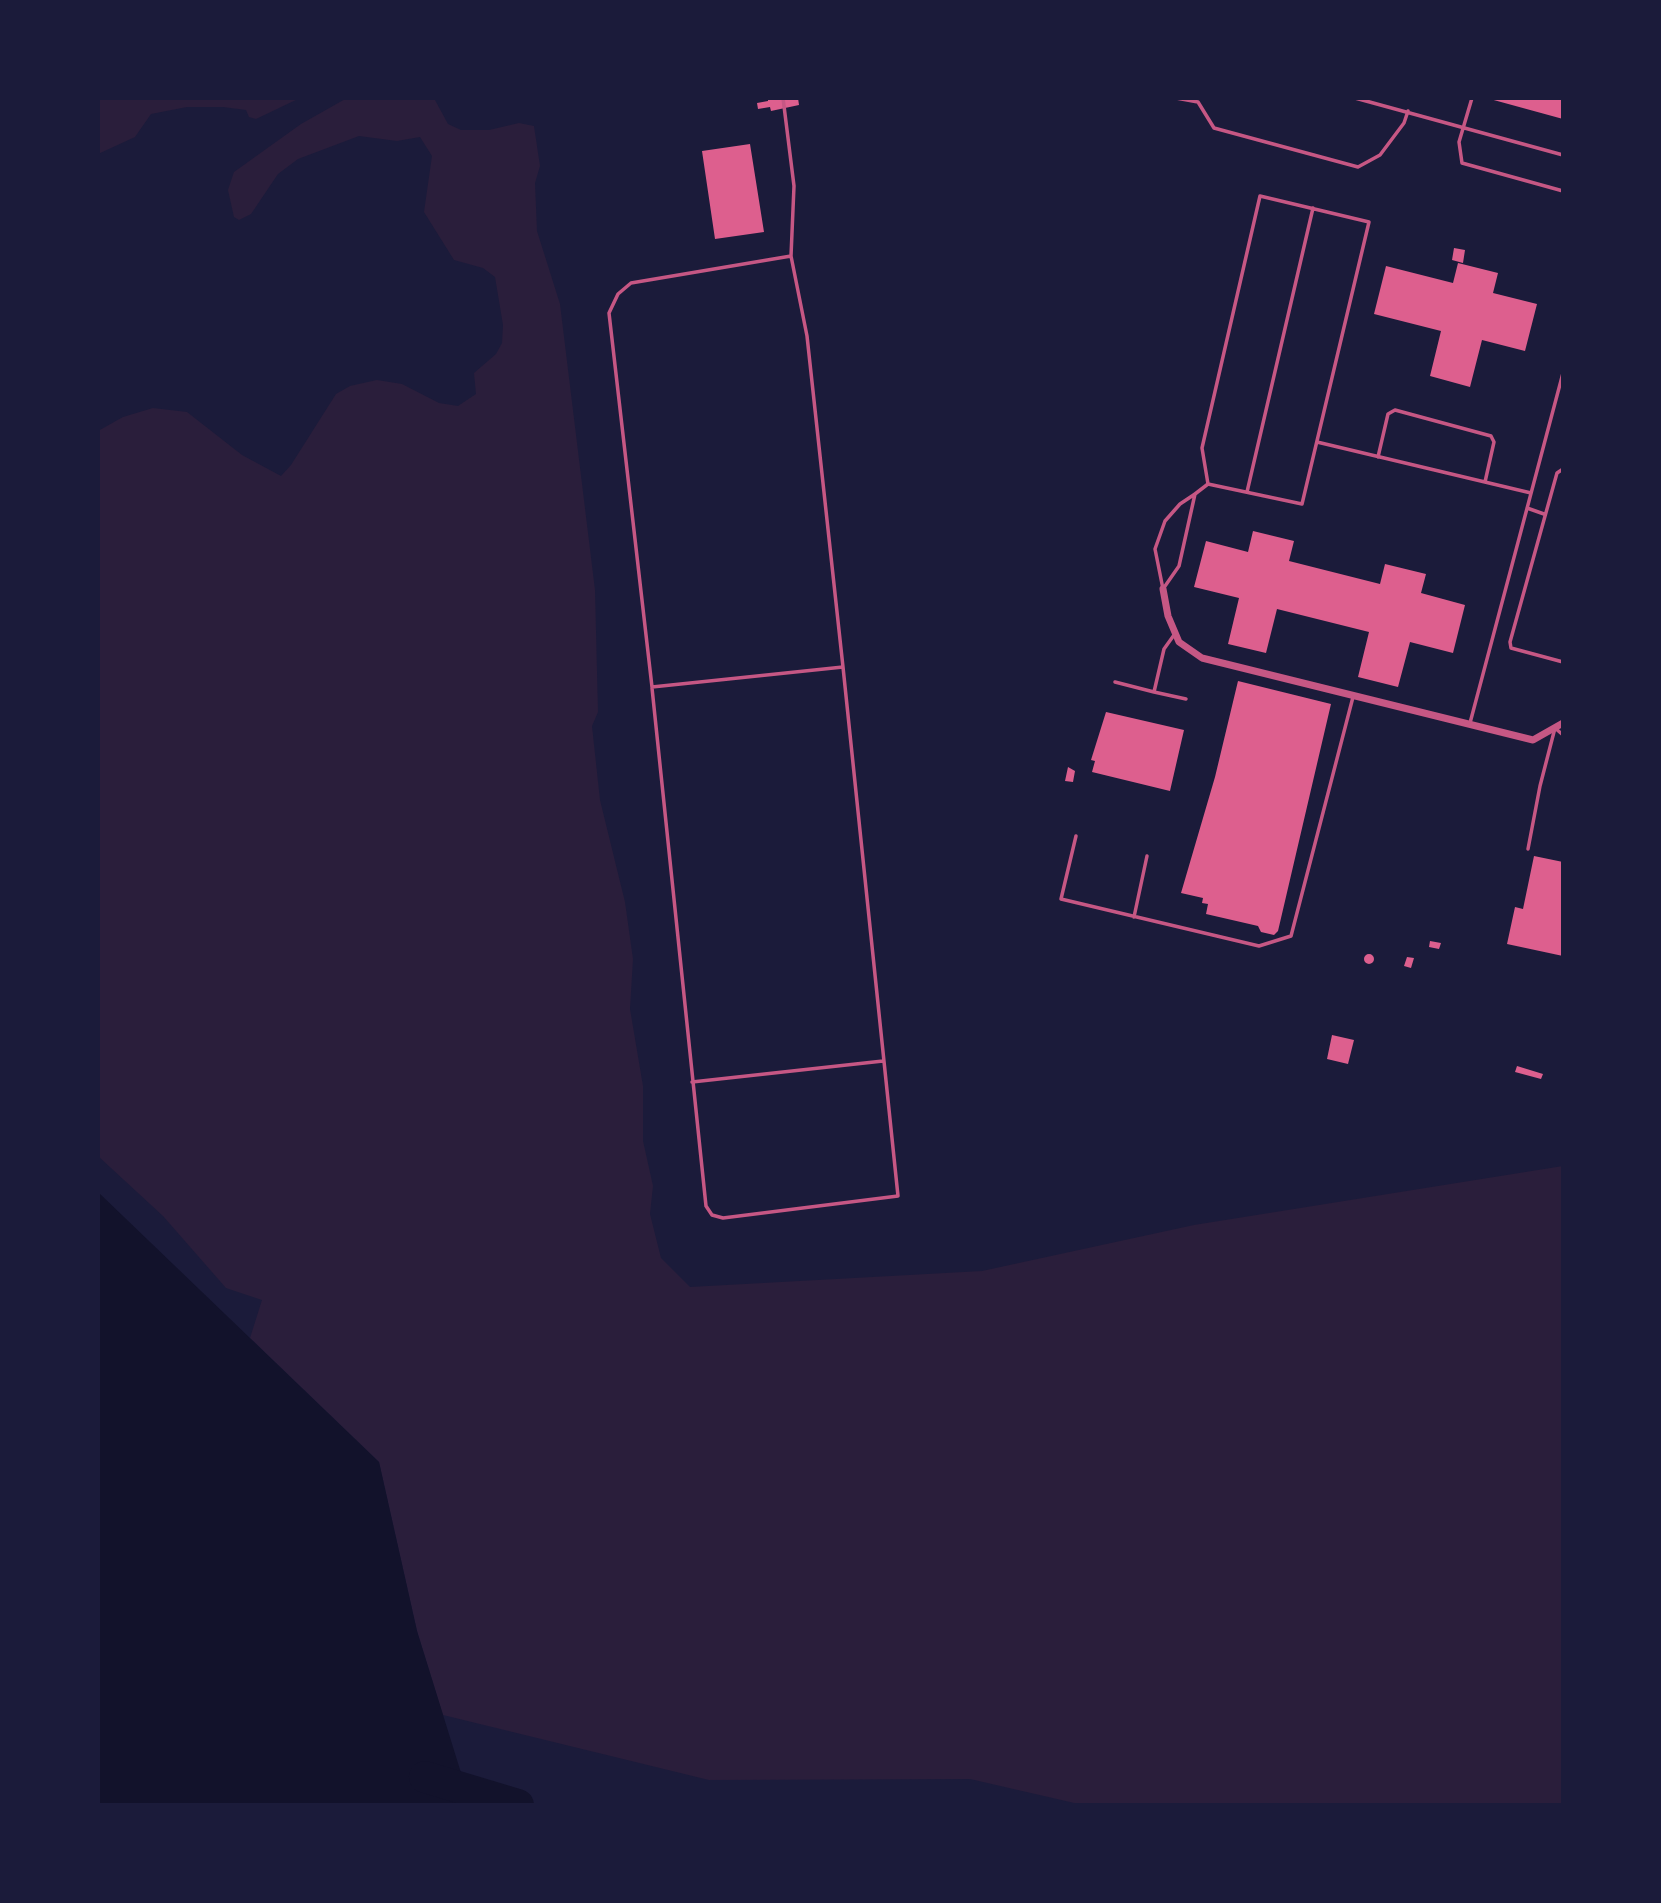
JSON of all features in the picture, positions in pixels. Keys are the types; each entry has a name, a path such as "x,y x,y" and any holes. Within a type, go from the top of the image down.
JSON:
{"street":[{"path":"1163,589 1168,616 1180,642 1202,658 1533,740 1559,726"}],"lane":[{"path":"783,98 794,186 791,256 807,336 898,1196 723,1218 712,1215 706,1206 652,687 609,313 618,294 631,284 791,256"},
{"path":"1176,98 1199,100 1214,128 1359,167 1380,155 1404,123 1408,111"},
{"path":"1356,98 1563,155"},
{"path":"1472,98 1459,142 1462,163 1563,191"},
{"path":"1163,589 1155,550 1165,521 1180,504 1208,484 1302,504 1370,222 1260,195 1202,448 1208,484"},
{"path":"1247,492 1313,208"},
{"path":"1470,723 1563,373"},
{"path":"1378,457 1388,414 1395,410 1491,436 1494,442 1485,482"},
{"path":"1317,442 1531,493"},
{"path":"1563,469 1557,473 1544,514 1510,642 1511,648 1563,662"},
{"path":"1163,589 1179,566 1195,494"},
{"path":"1527,508 1544,514"},
{"path":"1154,692 1164,649 1176,634"},
{"path":"652,687 843,667"},
{"path":"1115,682 1186,699"},
{"path":"1076,836 1062,899 1258,946 1291,936 1353,695"},
{"path":"1559,726 1563,735"},
{"path":"1528,849 1540,786 1559,726"},
{"path":"1134,917 1147,856"},
{"path":"692,1082 883,1061"}],"shaded area":[{"path":"98,98 300,98 256,119 249,117 246,110 223,107 187,107 151,114 135,137 98,154"},
{"path":"347,98 435,100 448,124 461,130 489,130 519,123 534,126 540,166 535,183 537,231 560,304 595,590 598,712 592,726 600,800 625,902 633,959 630,1009 643,1086 643,1141 653,1186 650,1214 661,1258 690,1287 982,1271 1194,1225 1563,1166 1563,1805 1083,1805 970,1779 709,1780 443,1715 417,1631 379,1462 250,1338 262,1300 226,1288 163,1216 98,1156 98,431 123,417 153,408 187,412 242,455 281,476 291,465 336,394 350,386 377,380 402,384 439,403 458,406 476,394 474,373 496,354 502,343 503,325 495,277 483,268 454,260 424,212 432,156 420,137 397,141 359,136 298,159 278,174 251,214 239,220 234,217 228,190 234,172 301,124"},
{"path":"98,1192 379,1462 417,1631 471,1805 98,1805"}],"building":[{"path":"768,98 798,98 799,105 771,111 770,107 758,109 757,103 768,101"},
{"path":"1490,98 1563,98 1563,119 1490,99"},
{"path":"750,144 764,232 715,239 702,151"},
{"path":"1454,248 1465,250 1463,263 1452,260"},
{"path":"1458,263 1498,273 1493,293 1537,304 1525,351 1482,340 1470,387 1430,376 1441,331 1374,314 1386,266 1453,283"},
{"path":"1253,531 1294,541 1289,561 1380,584 1385,564 1426,574 1421,593 1465,605 1453,653 1410,642 1398,687 1358,677 1369,632 1277,609 1266,653 1228,644 1239,598 1194,587 1206,541 1248,552"},
{"path":"1238,681 1331,704 1278,931 1274,935 1261,932 1258,926 1206,914 1208,904 1202,903 1203,898 1181,893 1215,777"},
{"path":"1106,712 1184,730 1170,791 1092,772 1095,761 1091,760"},
{"path":"1068,767 1075,771 1073,782 1065,781"},
{"path":"1534,856 1563,862 1563,956 1507,944 1515,907 1523,909"},
{"path":"1430,941 1441,943 1439,949 1429,947"},
{"path":"1369,954 1373,955 1373,963 1369,964 1365,963 1364,959 1365,955"},
{"path":"1407,957 1414,958 1411,968 1404,966"},
{"path":"1332,1035 1354,1040 1348,1064 1327,1059"},
{"path":"1517,1066 1543,1074 1541,1079 1515,1072"}],"waterway":[{"path":"425,1777 518,1805"}]}
